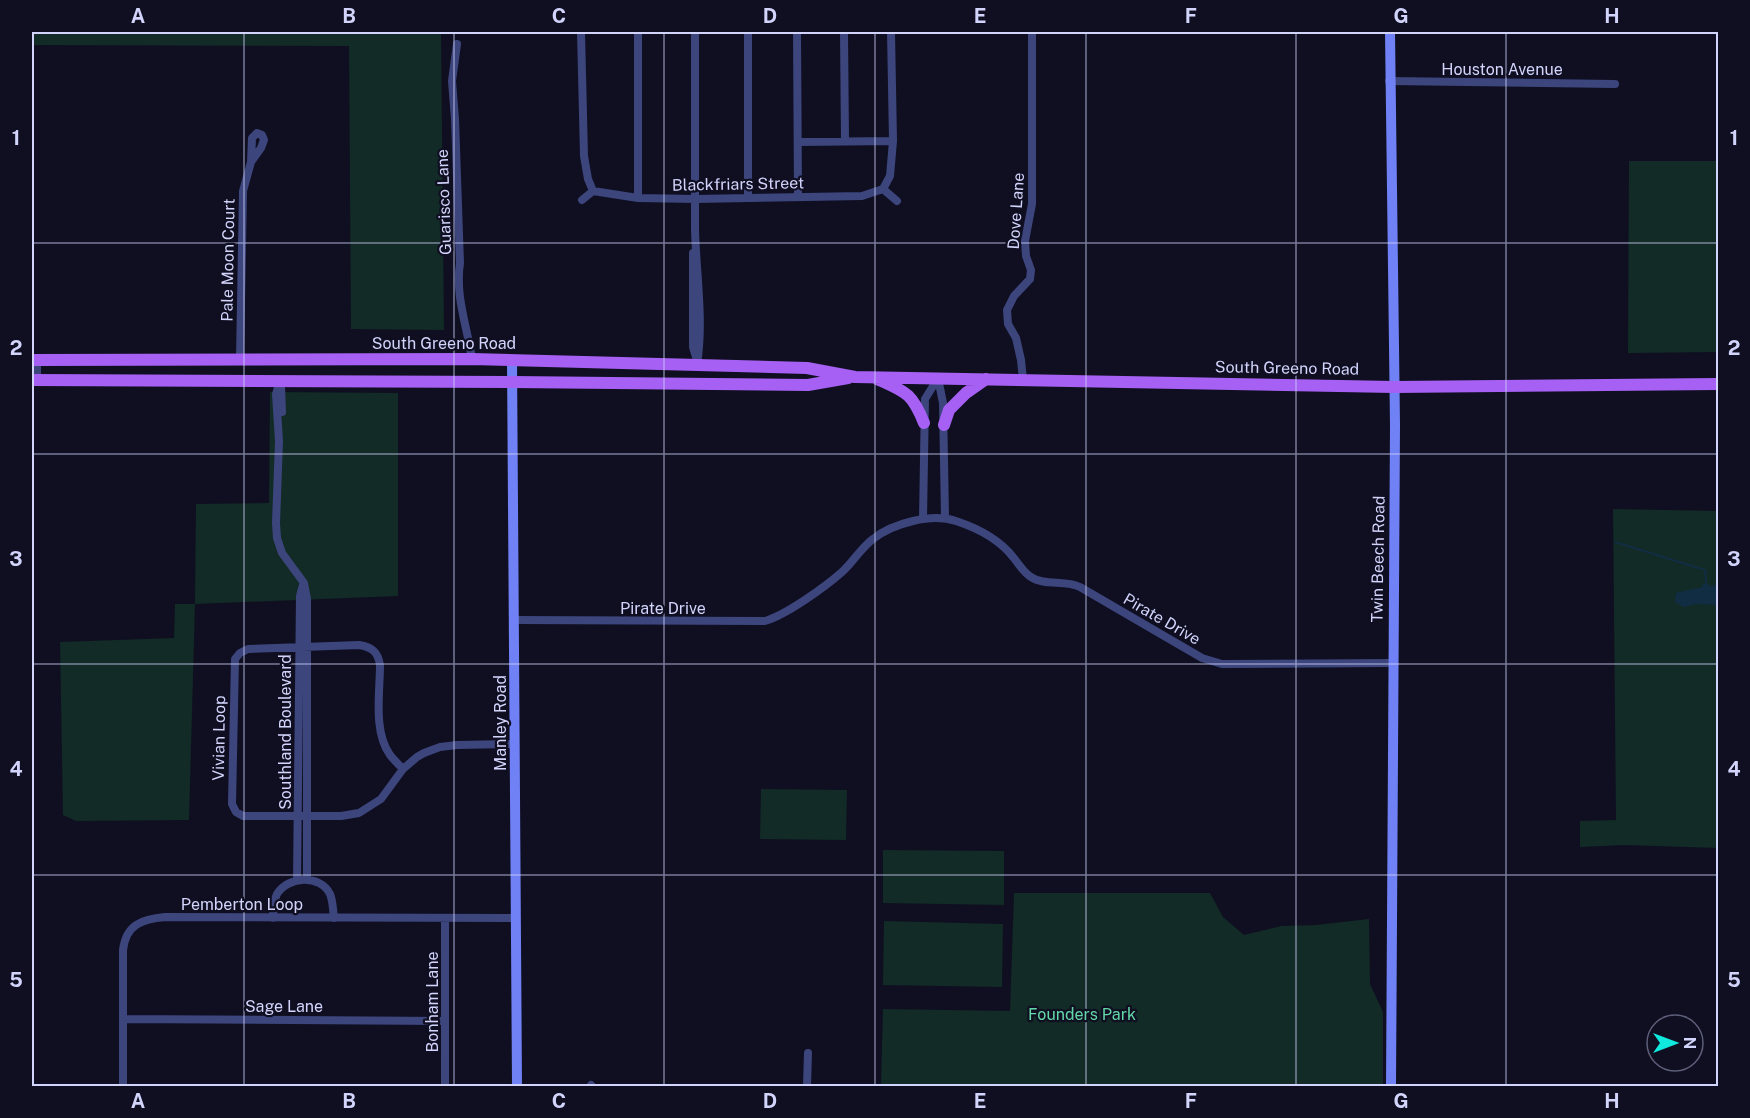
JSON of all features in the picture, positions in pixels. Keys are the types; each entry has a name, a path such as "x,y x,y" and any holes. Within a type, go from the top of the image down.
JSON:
{"main road":[{"name":"South Greeno Road","path":"34,360 472,359 807,368 855,377 1394,387 1719,384"},
{"name":"South Greeno Road","path":"34,380 280,380 808,386 855,377"},
{"path":"873,377 902,390 909,396 924,423"},
{"path":"944,425 949,410 966,393 986,379"}],"street":[{"path":"581,32 584,156 588,179 593,191 582,200"},
{"path":"638,32 638,198"},
{"path":"695,32 695,246 692,256 693,347 697,364"},
{"path":"748,32 748,198"},
{"path":"797,32 798,196"},
{"path":"844,32 845,141"},
{"path":"891,32 893,141 890,176 883,189 897,201"},
{"name":"Dove Lane","path":"1023,380 1022,360 1016,338 1008,324 1007,310 1014,296 1030,279 1031,270 1026,256 1025,241 1032,204 1032,32"},
{"name":"Twin Beech Road","path":"1390,32 1394,387 1390,1086"},
{"name":"Guarisco Lane","path":"457,44 452,81 460,255 458,278 461,307 472,359"},
{"name":"Houston Avenue","path":"1389,81 1615,84"},
{"path":"798,142 893,141"},
{"name":"Pale Moon Court","path":"240,359 243,191 250,162"},
{"name":"Blackfriars Street","path":"593,191 638,198 695,199 862,196 883,189"},
{"path":"34,360 34,380"},
{"name":"Manley Road","path":"512,360 517,1086"},
{"path":"923,519 925,399 938,378"},
{"path":"938,378 944,403 945,518"},
{"name":"Southland Boulevard","path":"280,380 282,425 279,441 277,538 282,553 304,584 300,596 303,647 303,816 307,879"},
{"name":"Pirate Drive","path":"514,620 769,620 782,615 841,573 874,538 890,529 923,519 945,518 975,529 999,542 1023,571 1038,581 1071,583 1080,587 1202,658 1222,664 1392,663"},
{"path":"303,647 358,645 368,646 375,651 380,665 380,726 383,741 390,755 403,769"},
{"name":"Vivian Loop","path":"303,647 248,649 235,659 232,796 232,804 236,812 243,816 303,816"},
{"path":"303,816 342,816 359,813 381,799 403,769 417,757 440,747 515,744"},
{"name":"Southland Boulevard","path":"297,880 303,816"},
{"path":"273,918 277,895 289,884 307,879 319,884 331,895 334,918"},
{"name":"Pemberton Loop","path":"123,1086 124,942 131,930 140,922 165,917 516,918"},
{"name":"Bonham Lane","path":"445,918 445,1086"},
{"name":"Sage Lane","path":"123,1019 445,1021"},
{"path":"807,1086 808,1053"}],"green space":[{"path":"32,32 441,32 444,330 351,329 349,46 32,45"},
{"path":"1629,161 1718,161 1718,352 1628,353"},
{"path":"270,392 398,393 398,596 195,604 196,504 269,503"},
{"path":"1613,509 1718,511 1718,848 1624,845 1580,847 1580,821 1616,820"},
{"path":"175,604 195,604 189,820 76,821 63,815 60,642 174,638"},
{"path":"761,789 847,790 846,840 760,839"},
{"path":"883,850 1004,851 1004,905 883,903"},
{"name":"Founders Park","path":"1014,893 1210,893 1223,917 1244,935 1281,926 1369,919 1370,984 1383,1012 1383,1086 881,1086 883,1009 1010,1011"},
{"path":"884,921 1003,924 1002,987 883,985"}],"water":[{"path":"1703,584 1718,585 1718,605 1696,604 1684,607 1675,602 1676,593 1702,587"}],"waterway":[{"path":"1615,542 1705,570 1706,584"}]}
